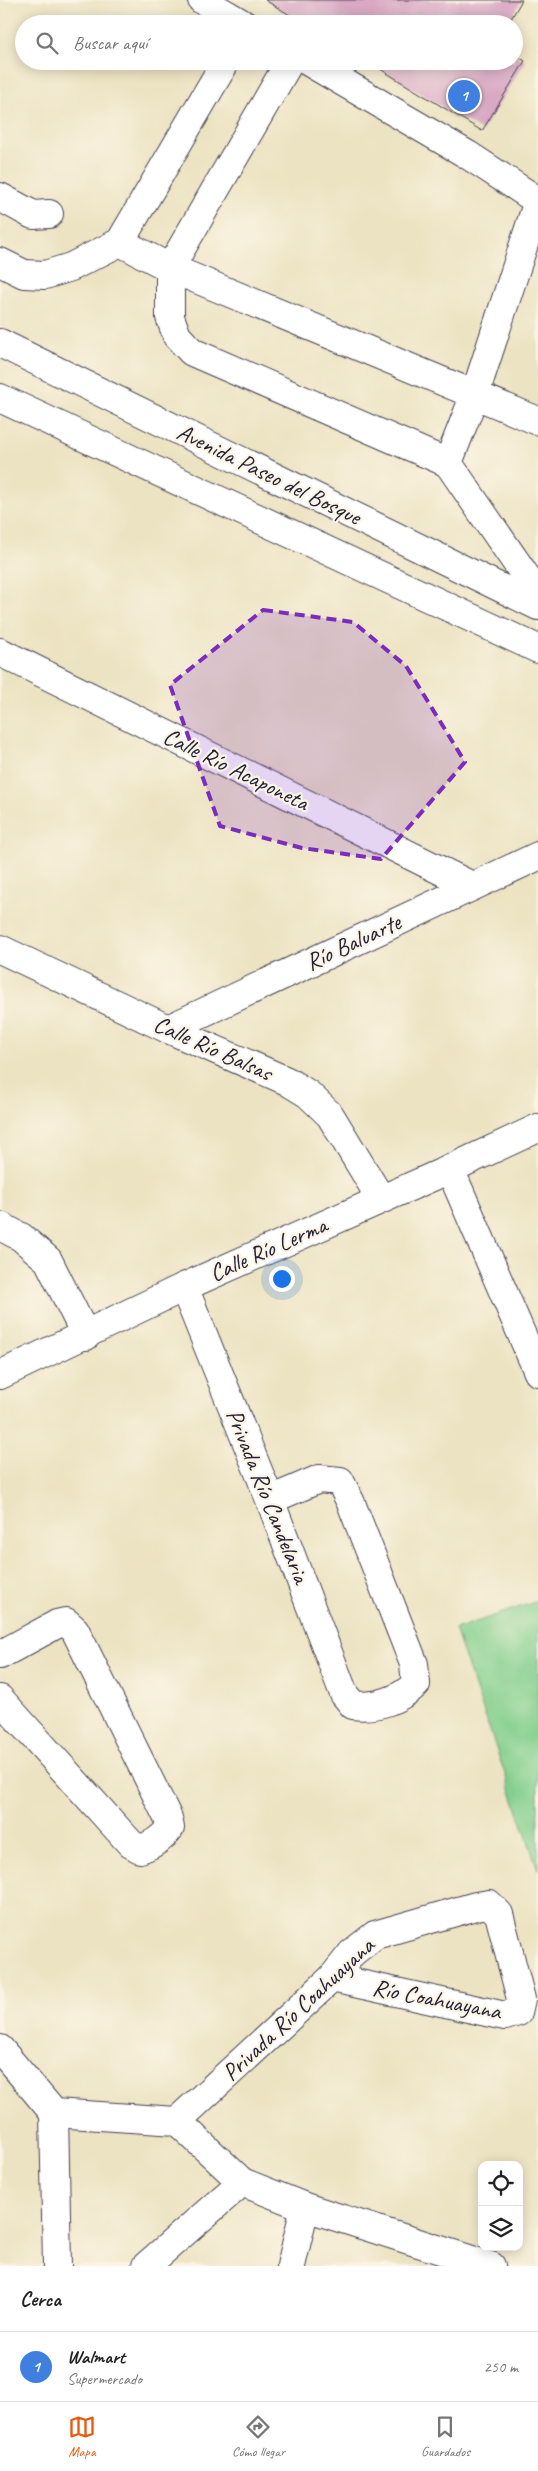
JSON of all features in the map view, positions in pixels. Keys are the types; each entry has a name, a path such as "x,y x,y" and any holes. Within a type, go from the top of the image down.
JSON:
{"street":[{"path":"202,0 227,15"},
{"path":"0,262 24,274 45,275 72,267 120,242 221,70"},
{"path":"285,70 170,268 170,317 177,336 192,352 448,463 538,594"},
{"path":"322,70 468,156 538,201 474,394 448,463"},
{"path":"0,197 33,215 48,214"},
{"path":"120,242 170,268 538,421"},
{"name":"Avenida Paseo del Bosque","path":"0,343 538,606"},
{"name":"Avenida Paseo del Bosque","path":"0,398 538,649"},
{"name":"Calle Río Acaponeta","path":"0,652 472,886"},
{"name":"Río Baluarte","path":"168,1028 538,856"},
{"name":"Calle Río Balsas","path":"0,949 168,1028 287,1081 308,1094 330,1115 381,1199"},
{"name":"Calle Río Lerma","path":"0,1375 86,1336 184,1287 450,1170 538,1128"},
{"path":"450,1170 538,1372"},
{"path":"0,1226 21,1237 48,1260 86,1336"},
{"name":"Privada Río Candelaria","path":"184,1287 270,1500 344,1694 353,1705 369,1707 404,1695 416,1684 414,1664 351,1503 340,1481 319,1479 270,1500"},
{"path":"0,1655 56,1624 66,1622 75,1630 168,1818 170,1828 164,1836 149,1846 140,1849 131,1844 0,1699"},
{"name":"Río Coahuayana","path":"332,1978 505,2016 518,2012 521,1999 498,1914 490,1904"},
{"name":"Privada Río Coahuayana","path":"177,2121 332,1978 352,1953 375,1935 476,1906 490,1904"},
{"path":"0,2049 54,2113 57,2266"},
{"path":"54,2113 177,2121 242,2182 305,2207 491,2266"},
{"path":"146,2266 242,2182"},
{"path":"291,2266 305,2207"}],"highlighted area":[{"path":"263,610 353,622 406,666 465,762 381,859 302,848 220,826 170,685"}],"green space":[{"path":"538,1601 538,1870 455,1629"}],"building":[{"path":"265,0 522,0 513,15 290,15"},
{"path":"382,70 519,70 482,131"}],"place":[{"name":"Walmart","path":"464,96"}]}
